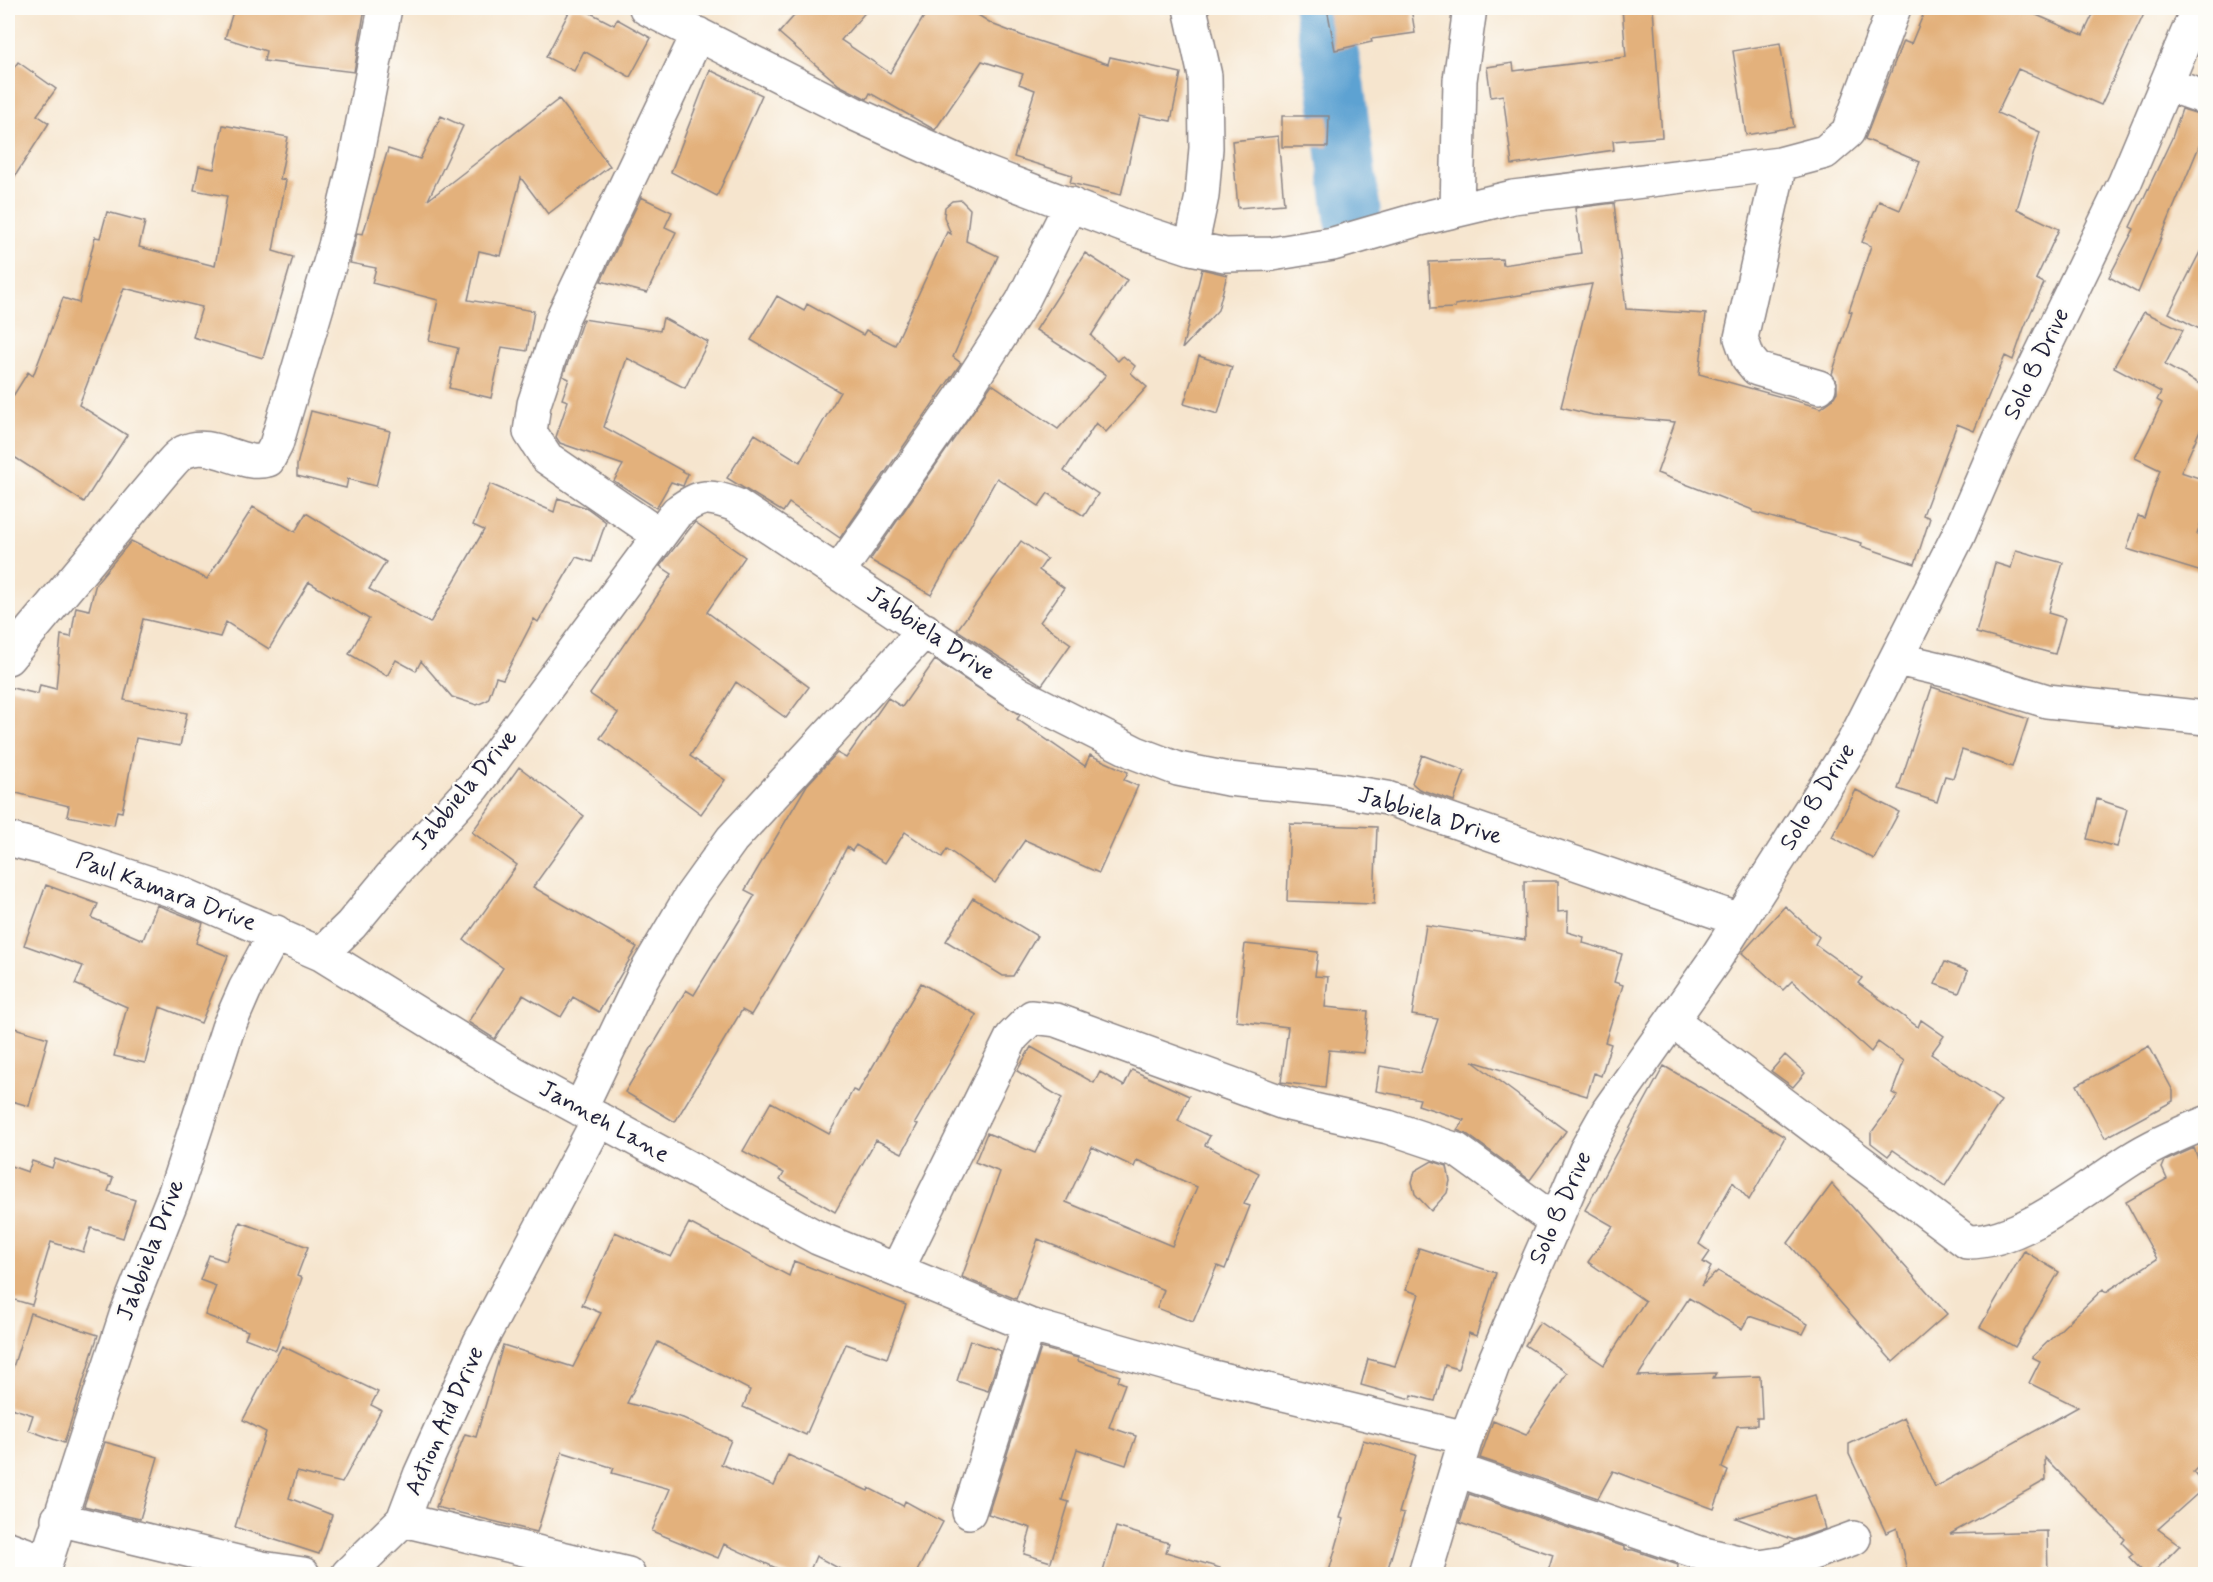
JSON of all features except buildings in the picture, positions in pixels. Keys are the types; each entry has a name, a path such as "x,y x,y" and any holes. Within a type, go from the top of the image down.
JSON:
{"street":[{"path":"8,658 166,468 184,452 210,448 258,463 268,460 276,445 335,246 355,163 385,8"},
{"path":"646,8 853,113 978,170 1191,248 1225,255 1272,254 1333,244 1513,197 1780,164 1824,152 1848,132 1894,8"},
{"path":"1190,8 1205,76 1206,148 1202,196 1191,248"},
{"path":"1457,210 1460,80 1470,8"},
{"name":"Solo B Drive","path":"1425,1575 1466,1438 1493,1365 1586,1150 1608,1111 1639,1064 1673,1021 1854,743 1958,536 2000,439 2125,182 2198,8"},
{"path":"659,535 547,458 530,432 534,404 563,317 698,34"},
{"path":"2166,84 2205,98"},
{"path":"1780,164 1741,338 1748,358 1757,369 1819,387"},
{"path":"838,573 962,396 1010,321 1071,204"},
{"name":"Jabbiela Drive","path":"321,954 351,925 394,873 473,787 677,512 696,499 712,497 736,505 1019,694 1136,753 1178,769 1228,779 1339,790 1387,798 1740,920"},
{"name":"Action Aid Drive","path":"628,1575 403,1520 424,1465 480,1342 590,1114 642,979 691,896 732,839 925,630"},
{"path":"1897,659 1953,672 2047,701 2205,718"},
{"name":"Paul Kamara Drive","path":"8,839 43,848 180,893 276,932 321,954"},
{"name":"Jabbiela Drive","path":"44,1568 126,1315 175,1192 228,1028 245,989 276,932"},
{"name":"Janneh Lane","path":"321,954 504,1066 818,1238 1029,1325 1209,1376 1466,1438"},
{"path":"897,1270 1012,1037 1032,1017 1056,1020 1284,1102 1388,1127 1456,1150 1555,1221"},
{"path":"1673,1021 1967,1242 1996,1240 2019,1230 2133,1158 2205,1123"},
{"path":"969,1512 1029,1325"},
{"path":"1457,1470 1700,1553 1760,1567 1785,1563 1854,1538"},
{"path":"58,1519 262,1568 303,1575"},
{"path":"348,1575 403,1520"},
{"path":"8,1548 44,1568"}],"waterway":[{"path":"1322,8 1336,86 1353,218"}]}
